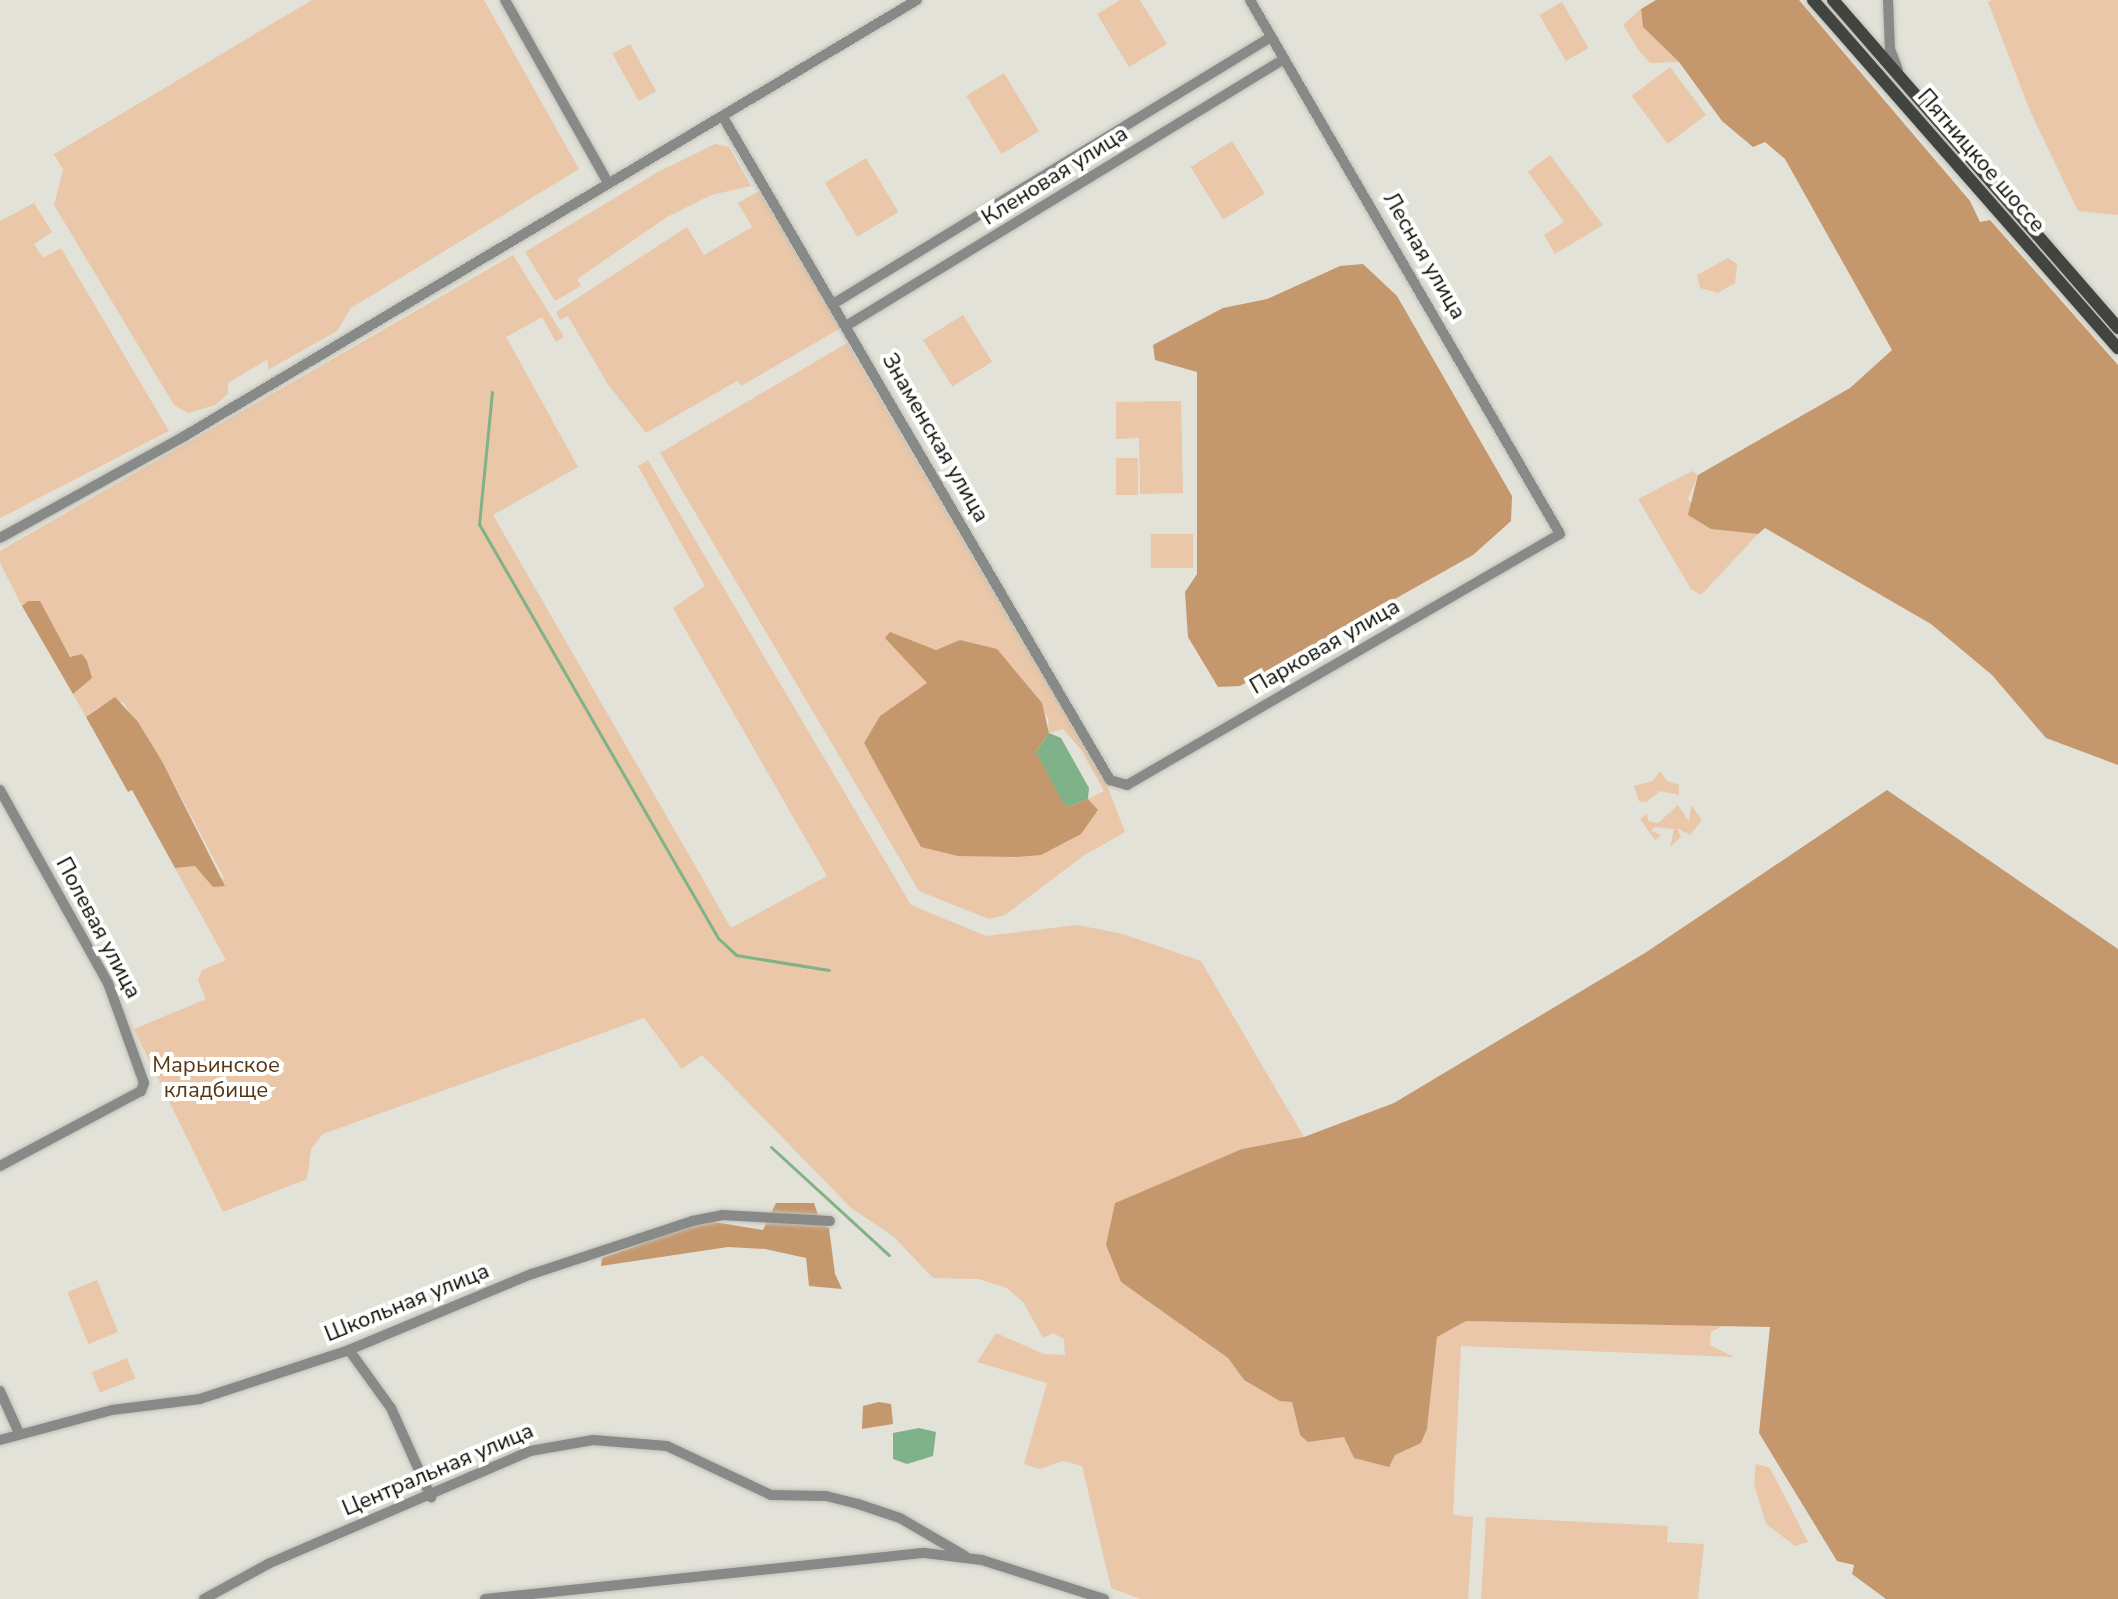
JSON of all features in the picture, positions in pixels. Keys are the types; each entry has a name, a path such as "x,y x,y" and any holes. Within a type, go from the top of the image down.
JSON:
{"main road":[{"name":"Пятницкое шоссе","path":"1813,0 2118,348"},
{"name":"Пятницкое шоссе","path":"1833,0 2118,328"}],"street":[{"path":"505,0 608,183"},
{"path":"0,538 196,430 917,0"},
{"name":"Лесная улица","path":"1250,0 1560,534"},
{"path":"1888,0 1893,59 1917,98"},
{"name":"Кленовая улица","path":"833,304 1271,37"},
{"name":"Кленовая улица","path":"846,326 1284,59"},
{"name":"Знаменская улица","path":"723,117 1110,780"},
{"name":"Парковая улица","path":"1110,780 1127,785 1560,534"},
{"name":"Полевая улица","path":"0,790 108,983 142,1076 141,1091 0,1166"},
{"name":"Школьная улица","path":"0,1440 112,1410 200,1399 349,1350 532,1274 692,1221 722,1215 830,1221"},
{"path":"349,1350 391,1408 431,1497"},
{"path":"0,1391 19,1433"},
{"name":"Центральная улица","path":"204,1599 223,1594 270,1563 549,1446 643,1441 690,1453 771,1495 840,1499 900,1518 965,1556"},
{"path":"485,1599 876,1555 965,1556 1095,1598"}],"green space":[{"path":"312,0 484,0 579,169 351,308 337,331 268,370 268,359 228,383 228,394 215,405 188,413 174,405 54,205 63,170 54,154"},
{"path":"1120,0 1140,0 1167,44 1129,67 1097,14"},
{"path":"2118,0 2118,215 2078,211 2030,111 1988,2"},
{"path":"1562,2 1588,48 1566,61 1539,15"},
{"path":"1641,9 1643,27 1679,62 1650,63 1640,52 1623,25"},
{"path":"630,44 656,91 639,101 613,54"},
{"path":"1670,67 1706,115 1668,144 1632,96"},
{"path":"1004,73 1039,131 1001,154 966,96"},
{"path":"1232,141 1265,194 1223,220 1190,167"},
{"path":"715,144 729,147 751,186 711,195 667,217 577,279 581,286 555,301 525,252 658,172"},
{"path":"1550,155 1603,225 1555,254 1544,235 1564,222 1528,172"},
{"path":"866,158 898,212 857,237 825,183"},
{"path":"759,191 841,328 741,386 737,381 646,433 607,383 568,316 560,320 556,312 687,227 704,255 752,227 738,203"},
{"path":"34,203 52,232 34,244 43,258 61,248 169,431 0,518 0,221"},
{"name":"Марьинское кладбище","path":"513,255 564,337 556,342 542,317 506,337 578,467 493,515 731,928 827,876 673,608 705,586 638,466 648,460 911,905 986,936 1077,925 1123,934 1201,961 1304,1137 1242,1149 1115,1203 1111,1234 1121,1282 1228,1358 1244,1380 1292,1402 1300,1435 1308,1442 1344,1437 1395,1455 1421,1443 1427,1429 1437,1337 1466,1321 1723,1326 1711,1332 1710,1345 1734,1357 1461,1346 1453,1515 1473,1517 1468,1599 1141,1599 1111,1588 1082,1466 1063,1461 1040,1469 1024,1464 1047,1383 977,1362 996,1333 1044,1354 1065,1355 1064,1339 1053,1333 1043,1338 1023,1302 1007,1288 978,1279 933,1278 893,1236 851,1208 702,1055 682,1069 644,1018 323,1134 311,1149 307,1179 223,1212 134,1029 206,999 198,980 202,970 226,960 175,868 195,866 225,880 163,763 123,702 98,708 86,717 73,694 92,678 63,648 40,601 22,606 0,563 0,551"},
{"path":"1728,258 1737,264 1735,283 1718,293 1700,288 1697,275"},
{"path":"963,315 992,362 952,387 923,340"},
{"path":"847,343 1107,785 1125,832 1083,856 1005,915 989,919 919,891 660,453","holes":["885,638 936,650 960,640 991,648 1048,718 1049,733 1063,729 1082,751 1104,791 1088,799 1098,811 1041,855 958,856 883,775 864,743 880,716 927,683"]},
{"path":"1181,401 1183,493 1140,494 1139,438 1116,439 1116,402"},
{"path":"1116,458 1138,458 1138,495 1116,495"},
{"path":"1692,471 1698,475 1688,499 1711,529 1758,534 1701,595 1691,589 1638,499"},
{"path":"1151,534 1193,534 1193,568 1151,568"},
{"path":"1660,771 1667,781 1679,785 1679,795 1660,791 1647,802 1639,801 1634,786 1653,781"},
{"path":"1678,805 1689,822 1691,805 1702,820 1690,835 1677,828 1681,837 1670,847 1674,829 1655,827 1651,831 1661,835 1655,840 1640,819 1647,814 1648,821 1658,823"},
{"path":"97,1280 118,1332 88,1344 67,1292"},
{"path":"127,1358 135,1378 100,1393 92,1372"},
{"path":"1756,1464 1770,1468 1808,1542 1795,1546 1766,1524 1754,1484"},
{"path":"1486,1517 1668,1526 1667,1542 1704,1544 1698,1599 1481,1599"}],"shaded area":[{"path":"1656,0 1799,0 1970,201 1980,222 1990,220 2118,365 2118,765 2046,738 1992,675 1931,624 1765,528 1758,534 1711,529 1688,515 1698,475 1850,388 1892,350 1785,159 1765,142 1753,147 1722,121 1679,62 1643,27 1641,9"},
{"path":"1363,264 1397,296 1512,496 1511,521 1473,555 1240,686 1218,687 1188,637 1185,592 1197,574 1197,372 1155,360 1153,345 1223,308 1267,299 1340,266"},
{"path":"28,601 40,601 70,657 82,654 87,661 92,678 73,694 22,606"},
{"path":"890,632 936,650 960,640 997,649 1042,703 1049,733 1036,752 1068,807 1088,799 1098,810 1081,834 1041,855 958,856 921,847 864,743 880,716 927,683 885,638"},
{"path":"115,697 138,722 163,763 225,886 213,887 195,866 175,868 132,790 128,792 86,717"},
{"path":"1049,733 1061,738 1089,788 1088,799 1068,807 1063,803 1036,752"},
{"path":"1887,790 2118,949 2118,1599 1886,1599 1852,1574 1854,1565 1837,1561 1759,1433 1770,1327 1466,1321 1437,1337 1427,1429 1421,1443 1395,1455 1389,1467 1354,1458 1344,1437 1308,1442 1300,1435 1292,1402 1280,1401 1244,1380 1228,1358 1121,1282 1106,1245 1115,1203 1242,1149 1304,1137 1394,1103 1645,953"},
{"path":"776,1203 814,1203 821,1224 829,1228 835,1274 842,1289 809,1286 806,1258 765,1249 728,1247 601,1266 602,1258 685,1228 714,1222 763,1230"},
{"path":"879,1402 891,1404 893,1424 862,1429 863,1406"},
{"path":"919,1428 936,1432 933,1456 907,1464 893,1459 893,1433"}],"waterway":[{"path":"492,392 479,524 719,939 736,955 829,970"},
{"path":"771,1147 889,1255"}]}
